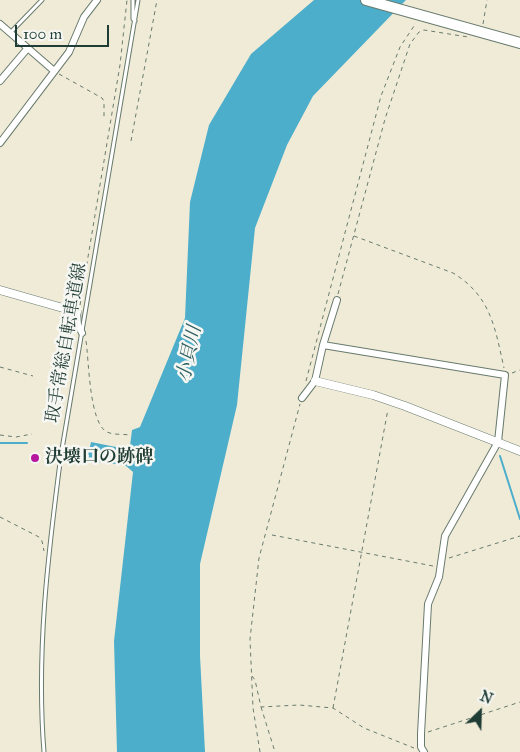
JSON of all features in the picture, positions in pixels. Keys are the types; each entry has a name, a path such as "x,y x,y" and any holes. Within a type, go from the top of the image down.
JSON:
{"main road":[{"path":"366,0 520,43"}],"street":[{"path":"0,143 69,52 84,18 98,0"},
{"path":"0,24 27,49 54,70"},
{"path":"0,81 27,49"},
{"path":"0,290 77,312 78,325 82,333"},
{"path":"302,398 315,381 323,345 337,300"},
{"path":"323,345 505,375 498,442 445,536 439,577 428,604 421,734 423,750"},
{"path":"315,381 389,400 520,451"}],"lane":[{"path":"10,33 42,0"},
{"path":"133,0 133,19 136,21"},
{"name":"取手常総自転車道線","path":"44,752 40,686 42,634 54,508 138,0"}],"path":[{"path":"77,312 81,301 120,65 128,0"},
{"path":"131,141 157,0"},
{"path":"481,32 488,0"},
{"path":"337,300 385,119 410,44 419,32 424,30 470,38"},
{"path":"54,70 102,98 104,101 104,117"},
{"path":"353,236 416,258 467,282 482,297 489,314 505,375 520,370"},
{"path":"82,333 85,337 91,394 97,420 107,432 130,435"},
{"path":"0,368 33,376"},
{"path":"332,708 389,400"},
{"path":"0,435 16,437 32,434"},
{"path":"0,517 39,537 44,546 44,553"},
{"path":"272,535 440,564 520,536"},
{"path":"252,675 275,752"},
{"path":"421,734 520,702"},
{"path":"261,707 300,705 332,708 364,728 396,739 412,748 423,750"}],"water":[{"name":"小貝川","path":"314,0 406,0 313,96 287,145 255,228 237,405 200,564 200,656 205,752 117,752 114,641 133,472 125,465 88,461 89,455 81,453 82,448 90,447 91,442 126,449 130,446 132,430 140,427 185,318 190,202 209,125 251,54"}],"waterway":[{"path":"0,443 27,443"},
{"path":"500,456 520,519"}],"place":[{"name":"決壊口の跡碑","path":"35,458"}]}
